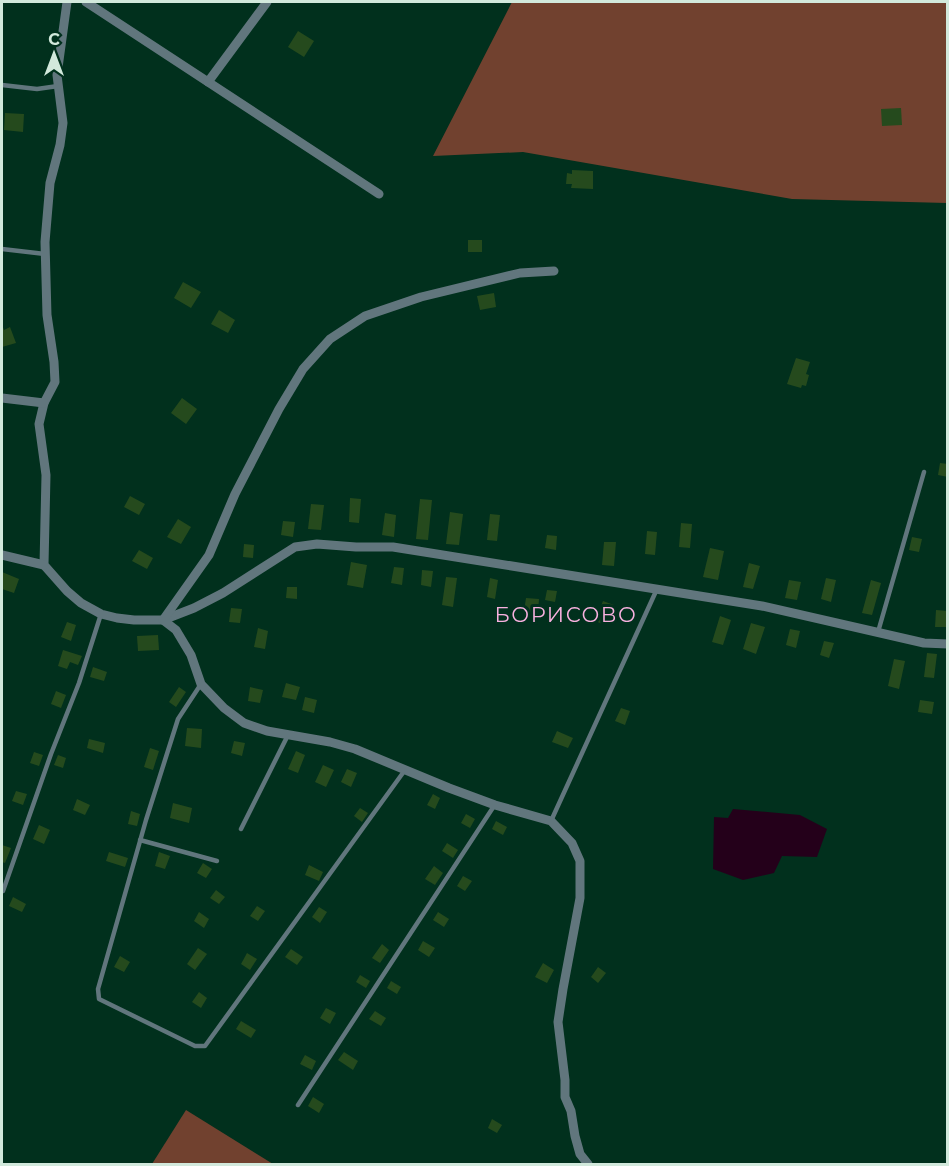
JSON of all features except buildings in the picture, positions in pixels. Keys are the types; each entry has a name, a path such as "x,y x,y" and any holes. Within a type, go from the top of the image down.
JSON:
{"street":[{"path":"44,565 46,475 39,424 44,403 55,382 47,315 45,242 50,183 63,123 57,75 68,2"},
{"path":"86,2 379,194"},
{"path":"208,82 267,2"},
{"path":"163,620 209,555 235,494 279,409 303,369 330,339 365,316 421,297 520,273 554,272"},
{"path":"2,398 44,403"},
{"path":"2,555 44,565 81,603 101,614 134,620 163,620 194,608 223,593 296,547 317,544 393,547 762,606 924,643 948,644"},
{"path":"163,620 176,630 191,655 201,684 224,708 244,723 267,731 330,741 355,749 495,805 551,821 572,843 580,861 580,898 558,1022 565,1097 571,1112 580,1154 588,1164"}],"lane":[{"path":"2,85 37,89 58,86"},
{"path":"2,249 45,254"},
{"path":"878,632 924,472"},
{"path":"551,821 657,589"},
{"path":"3,891 51,754 79,683 101,614"},
{"path":"201,684 177,719 98,989 99,999 195,1047 205,1046 405,770"},
{"path":"242,829 288,735"},
{"path":"298,1105 495,805"},
{"path":"140,840 217,861"}],"shaded area":[{"path":"512,2 947,2 947,203 792,199 523,152 433,156"},
{"path":"733,809 800,815 827,829 817,857 782,856 774,873 743,880 713,869 714,817 728,818"},
{"path":"186,1110 273,1164 152,1164"}],"district":[{"name":"БОРИСОВО","path":"566,615"}]}
